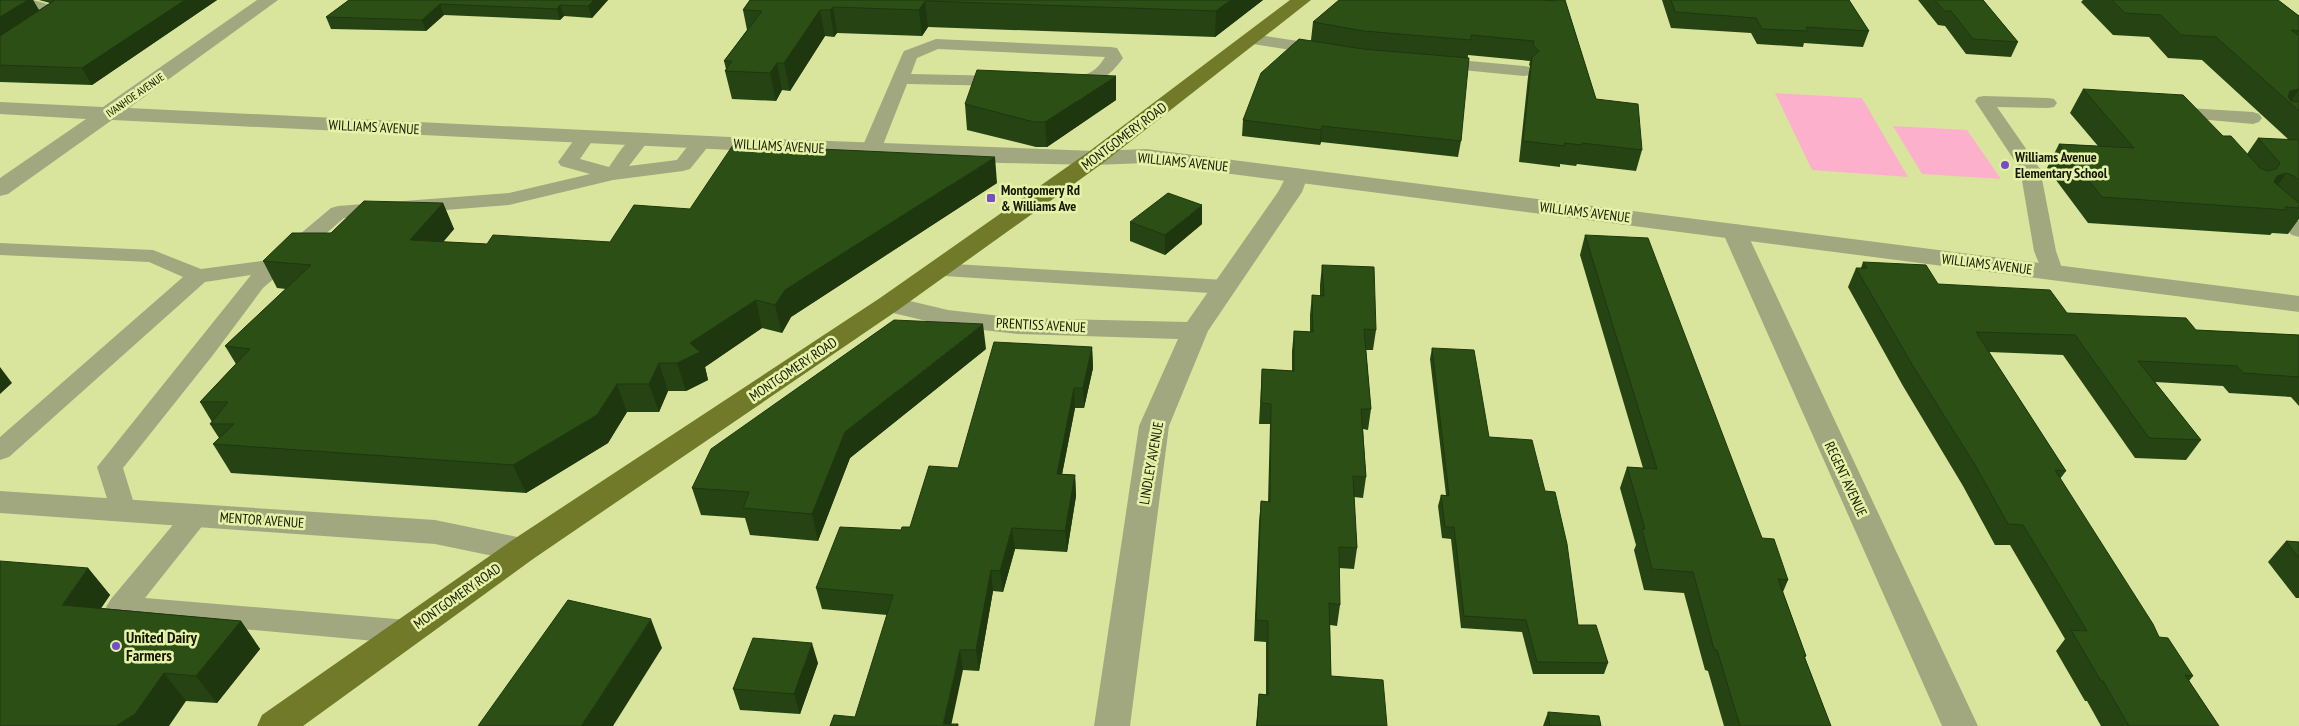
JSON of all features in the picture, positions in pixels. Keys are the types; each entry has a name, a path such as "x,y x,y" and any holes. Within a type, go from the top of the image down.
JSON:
{"main road":[{"name":"MONTGOMERY ROAD","path":"275,726 522,550 889,304 1095,158 1302,0"}],"street":[{"name":"IVANHOE AVENUE","path":"0,189 269,0"},
{"name":"WILLIAMS AVENUE","path":"0,108 1002,156 1095,158 1146,156 2299,304"},
{"name":"LINDLEY AVENUE","path":"1112,726 1154,426 1195,331 1290,192 1297,176"},
{"name":"REGENT AVENUE","path":"1734,231 1960,726"},
{"name":"PRENTISS AVENUE","path":"889,304 948,318 1018,326 1195,331"},
{"name":"MENTOR AVENUE","path":"0,502 435,532 522,550"}],"lane":[{"path":"0,48 56,14 56,11 30,4"},
{"path":"1252,39 1344,54"},
{"path":"871,150 910,55 936,44 1111,52 1114,58 1095,78 1082,83 1054,83"},
{"path":"1419,62 1524,71"},
{"path":"900,79 1025,82"},
{"path":"2048,103 1984,101 2030,169 2045,251 2052,271"},
{"path":"2149,110 2253,118"},
{"path":"2187,113 2206,136"},
{"path":"586,137 568,162 613,174"},
{"path":"613,174 640,140"},
{"path":"123,510 110,467 205,350 255,284 338,212 509,199 613,174 683,165 702,143"},
{"path":"2270,206 2299,232"},
{"path":"0,249 153,256 198,276 277,264"},
{"path":"937,270 1225,287"},
{"path":"0,451 198,276"},
{"path":"197,515 121,607 408,632"}],"shaded area":[{"path":"1775,93 1862,98 1908,177 1812,170"},
{"path":"1893,126 1967,130 2001,179 1922,174"}],"building":[{"path":"0,0 28,0 0,17"},
{"path":"55,0 185,0 82,68 0,65 0,36"},
{"path":"349,0 594,0 588,6 560,5 557,9 440,4 422,20 326,17"},
{"path":"750,0 1231,0 1216,11 925,1 919,10 833,7 830,10 820,10 784,63 777,63 770,73 725,71 732,61 724,61 762,11 743,10"},
{"path":"1339,0 1565,0 1596,99 1638,104 1642,150 1582,143 1582,145 1564,143 1565,146 1523,141 1532,57 1539,51 1533,45 1534,41 1471,35 1471,40 1364,31 1313,22"},
{"path":"1671,0 1849,0 1869,31 1806,27 1808,31 1762,29 1756,18 1675,12"},
{"path":"1935,0 1983,0 2018,42 1973,39 1951,11 1944,11"},
{"path":"2112,0 2278,0 2299,16 2299,31 2291,30 2299,36 2299,89 2290,91 2288,97 2291,101 2299,102 2299,111 2216,37 2181,35 2161,15 2125,13"},
{"path":"1299,39 1363,49 1469,58 1461,141 1322,126 1321,130 1243,120 1261,73"},
{"path":"977,70 1116,76 1045,122 1034,122 965,104"},
{"path":"2083,89 2183,95 2223,136 2231,136 2260,168 2268,171 2276,169 2280,163 2258,138 2299,140 2299,180 2286,173 2277,176 2274,182 2299,203 2299,208 2285,207 2287,210 2102,197 2059,144 2134,148"},
{"path":"733,145 995,157 785,290 775,305 756,300 690,343 700,352 677,363 659,363 649,384 617,384 597,415 513,465 213,444 234,424 210,424 228,402 200,402 250,349 225,346 311,265 263,261 292,233 331,233 364,201 443,203 410,240 487,244 493,235 610,242 634,205 690,209"},
{"path":"1168,193 1202,205 1165,235 1130,222"},
{"path":"1585,235 1648,238 1762,538 1774,539 1788,580 1778,579 1806,656 1804,656 1831,726 1740,726 1717,650 1714,649 1693,572 1652,569 1642,529 1645,529 1627,467 1657,469"},
{"path":"1863,262 1926,265 1938,284 2050,290 2067,313 2186,318 2196,330 2299,335 2299,377 2243,373 2237,366 2138,361 2201,440 2149,438 2075,335 1976,332 2066,471 2055,470 2153,624 2159,637 2168,638 2193,676 2185,675 2219,726 2129,726 2071,630 2087,631 2023,525 2008,524 1975,465 1913,366 1856,268 1867,268"},
{"path":"1322,265 1374,267 1376,330 1364,329 1371,409 1361,409 1366,477 1353,476 1357,548 1339,547 1340,605 1329,603 1331,676 1383,680 1387,726 1257,726 1259,694 1268,695 1268,621 1256,620 1261,501 1270,502 1271,404 1261,403 1262,369 1294,371 1294,331 1313,332 1312,295 1324,296"},
{"path":"894,320 983,324 845,432 812,514 743,508 749,492 692,488 711,449"},
{"path":"994,342 1092,347 1083,388 1074,388 1057,474 1075,475 1065,531 1012,528 1000,571 991,570 976,650 960,650 943,724 958,724 958,726 830,726 834,715 855,717 893,595 816,588 840,527 901,530 902,527 910,527 929,466 958,468"},
{"path":"1432,348 1474,350 1489,437 1532,440 1545,491 1555,492 1567,544 1578,625 1596,625 1608,663 1537,662 1526,620 1464,616 1454,527 1445,527 1441,495 1449,496"},
{"path":"2286,541 2299,542 2299,558"},
{"path":"0,561 88,568 62,605 241,621 196,676 164,673 135,714 116,726 0,726"},
{"path":"568,600 651,619 581,726 478,726"},
{"path":"753,638 812,643 794,694 733,689"},
{"path":"1548,712 1599,716 1601,726 1550,726"}],"place":[{"name":"Williams Avenue Elementary School","path":"2005,165"},
{"name":"Montgomery Rd & Williams Ave","path":"991,198"},
{"name":"United Dairy Farmers","path":"116,646"}]}
